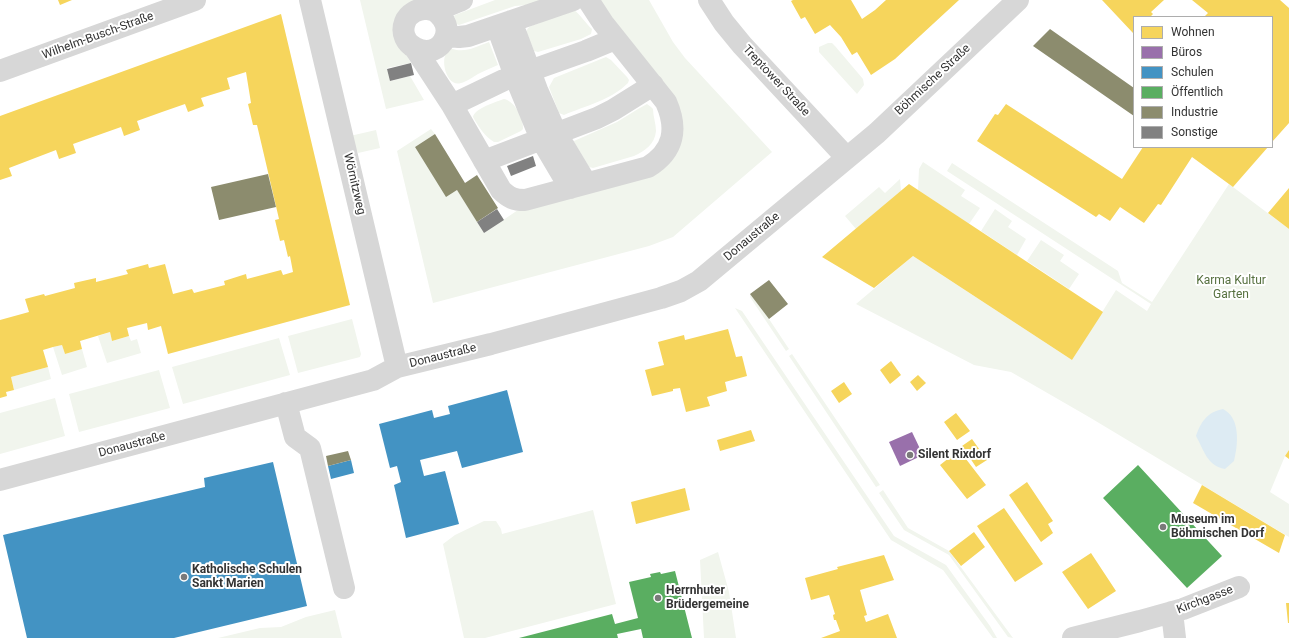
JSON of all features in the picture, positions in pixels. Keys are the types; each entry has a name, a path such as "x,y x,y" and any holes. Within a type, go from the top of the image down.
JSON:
{"street":[{"name":"Wilhelm-Busch-Straße","path":"0,71 195,0"},
{"name":"Wörnitzweg","path":"310,0 397,367"},
{"path":"462,0 434,10 422,8 411,13 404,24 404,36 406,41 416,50 452,106 501,190 511,199 517,200 525,200 648,167 664,154 670,144 673,133 673,122 666,102 615,39 592,8 588,0"},
{"path":"446,36 459,38 468,36 573,0"},
{"name":"Treptower Straße","path":"709,0 724,23 742,45 847,158"},
{"name":"Böhmische Straße","path":"847,158 877,133 1018,0"},
{"path":"416,50 434,50 446,36 443,18 434,10"},
{"path":"504,24 548,136 578,185"},
{"path":"452,106 476,93 522,73 586,51 615,39"},
{"path":"484,161 597,118 613,110 653,85"},
{"name":"Donaustraße","path":"0,480 373,380 397,367 491,344 661,298 681,291 699,281 847,158"},
{"path":"286,404 296,437 310,448 344,588"},
{"name":"Kirchgasse","path":"1073,638 1172,612 1239,587"},
{"name":"Kirchgasse","path":"1172,612 1176,638"}],"green space":[{"path":"360,0 444,0 428,2 400,44 411,63 387,68 391,81 410,76 424,100 386,109"},
{"path":"495,0 541,0 527,5 515,6 459,25 456,24 455,15"},
{"path":"597,0 649,0 673,42 685,58 772,152 673,237 649,246 433,303 397,151 431,129 435,134 415,147 446,196 457,190 484,233 518,210 679,145"},
{"path":"574,10 592,29 591,34 581,39 538,52 534,51 526,32 528,28"},
{"path":"489,42 498,65 461,83 451,81 445,70 444,64 446,52 450,48 455,50 465,50"},
{"path":"832,43 835,46 863,79 864,85 857,94 819,52 819,47"},
{"path":"606,57 611,60 627,77 629,80 628,83 614,94 598,102 564,115 559,113 549,87 554,78"},
{"path":"504,99 512,103 518,111 522,120 523,129 498,142 494,142 479,128 473,117 482,108"},
{"path":"647,104 653,109 656,131 652,143 642,152 634,156 593,168 589,167 574,141 617,122"},
{"path":"376,130 380,148 358,153 350,136"},
{"path":"923,162 965,190 961,196 980,208 969,224 918,190 919,169"},
{"name":"Karma Kultur Garten","path":"952,163 1118,271 1122,283 1152,302 1229,184 1289,229 1289,450 1270,492 1289,504 1289,537 1011,372 974,365 856,304 913,256 1072,360 1116,290 1147,311 1151,304 947,171"},
{"path":"900,179 901,191 856,229 845,216 879,187 885,193"},
{"path":"995,209 1012,221 1008,227 1026,239 1017,255 981,231"},
{"path":"1041,240 1064,255 1060,261 1079,274 1069,289 1027,261"},
{"path":"750,294 789,349 786,351 750,297"},
{"path":"735,308 742,311 894,536 946,565 997,638 993,638 943,570 891,540"},
{"path":"352,319 361,354 360,357 298,373 288,336"},
{"path":"110,332 112,341 129,336 131,341 137,339 141,353 107,363 98,336"},
{"path":"279,338 290,375 183,404 172,367"},
{"path":"62,345 65,354 82,349 87,367 62,375 53,347"},
{"path":"792,354 880,485 876,487 789,356"},
{"path":"48,367 51,379 14,390 11,377"},
{"path":"159,370 170,408 79,432 69,394"},
{"path":"55,398 65,436 0,454 0,413"},
{"path":"883,490 908,528 949,551 1013,638 1008,637 949,555 904,530 879,493"},
{"path":"593,510 616,604 485,638 464,638 443,544 455,535 484,521 496,521 502,534"},
{"path":"718,552 729,592 736,638 704,638 700,560"},
{"path":"335,610 342,638 218,638 260,628 281,627 306,617"}],"shaded area":[{"path":"1223,409 1229,413 1233,419 1237,432 1234,461 1225,469 1214,465 1210,461 1196,436 1205,418 1217,410"}],"building: Wohnen":[{"path":"58,0 72,0 60,5"},
{"path":"851,0 862,19 886,0 959,0 895,59 871,75 857,52 852,55 841,37 830,25 815,34 805,17 801,19 791,1"},
{"path":"1102,0 1164,0 1151,12 1153,14 1151,16 1133,16 1133,33"},
{"path":"1192,0 1280,0 1289,8 1289,123 1273,141 1273,16 1205,16 1208,13"},
{"path":"281,14 350,305 168,354 161,326 148,330 147,323 127,328 129,336 112,341 110,332 80,341 82,349 65,354 62,345 53,347 43,350 48,367 11,377 14,390 6,392 7,396 0,398 0,320 29,312 25,299 44,294 45,296 75,288 74,283 96,278 96,282 128,274 126,270 148,264 149,268 165,264 173,294 192,289 194,293 225,285 224,281 246,274 247,279 281,270 283,275 293,272 290,256 288,257 284,240 280,241 275,220 279,219 257,125 253,125 248,104 251,103 246,72 227,78 230,89 201,98 204,106 188,112 185,104 137,121 140,130 124,136 121,127 73,144 76,153 59,159 56,150 9,168 12,176 0,180 0,116"},
{"path":"1006,104 1122,179 1142,148 1267,148 1233,187 1192,157 1161,205 1158,204 1144,223 1120,207 1110,221 1099,214 1096,217 977,141 995,114 998,115"},
{"path":"909,184 1103,312 1072,360 913,256 874,288 822,257"},
{"path":"1289,188 1289,229 1268,213"},
{"path":"728,329 736,357 742,356 747,376 725,382 727,391 707,397 710,406 686,412 680,388 652,396 645,370 664,365 658,342 684,335 685,340"},
{"path":"891,361 901,375 890,384 880,370"},
{"path":"918,375 926,383 917,391 910,382"},
{"path":"844,382 852,394 839,403 831,391"},
{"path":"956,413 970,431 957,440 944,422"},
{"path":"751,430 755,441 720,451 717,440"},
{"path":"972,439 987,460 976,467 962,446"},
{"path":"959,450 986,485 967,499 940,465"},
{"path":"1289,450 1289,459 1285,456"},
{"path":"1027,482 1053,521 1048,524 1053,533 1041,542 1009,495"},
{"path":"1202,485 1285,535 1279,553 1193,503"},
{"path":"685,488 690,510 636,524 631,502"},
{"path":"1004,508 1043,564 1015,582 977,526"},
{"path":"974,532 985,547 961,566 949,551"},
{"path":"1091,553 1116,591 1088,609 1062,572"},
{"path":"884,555 894,580 860,590 867,615 864,616 866,622 888,614 897,638 821,638 840,631 836,620 834,620 833,615 835,614 829,595 811,600 805,578 838,569 837,567"},
{"path":"1286,603 1289,603 1289,623 1288,623"}],"building: Büros":[{"path":"912,432 923,455 900,466 889,442"}],"building: Schulen":[{"path":"507,390 523,452 462,468 457,451 420,460 424,476 445,471 459,524 406,538 394,485 401,482 397,466 390,468 379,424 432,410 434,418 450,414 448,406"},
{"path":"351,460 354,473 331,479 328,466"},
{"name":"Katholische Schulen Sankt Marien","path":"273,462 307,606 174,638 27,638 3,535 205,487 204,478"}],"building: Öffentlich":[{"name":"Museum im Böhmischen Dorf","path":"1138,465 1222,556 1187,588 1103,498"},
{"name":"Herrnhuter Brüdergemeine","path":"675,571 692,638 643,638 641,629 617,634 618,638 519,638 612,614 615,624 638,618 629,582 651,577 650,574 660,572 661,574"}],"building: Industrie":[{"path":"1050,29 1133,87 1133,115 1033,46"},
{"path":"435,134 465,183 477,175 498,208 477,222 457,190 446,197 415,147"},
{"path":"268,174 276,207 219,220 211,187"},
{"path":"769,280 788,304 769,319 750,294"},
{"path":"348,451 351,460 328,466 326,456"}],"building: Sonstige":[{"path":"411,63 414,75 390,81 387,69"},
{"path":"533,156 536,166 511,176 507,166"},
{"path":"497,209 504,220 484,233 477,222"}],"place":[{"name":"Silent Rixdorf","path":"910,455"},
{"name":"Museum im Böhmischen Dorf","path":"1163,527"},
{"name":"Katholische Schulen Sankt Marien","path":"184,577"},
{"name":"Herrnhuter Brüdergemeine","path":"658,598"}]}
